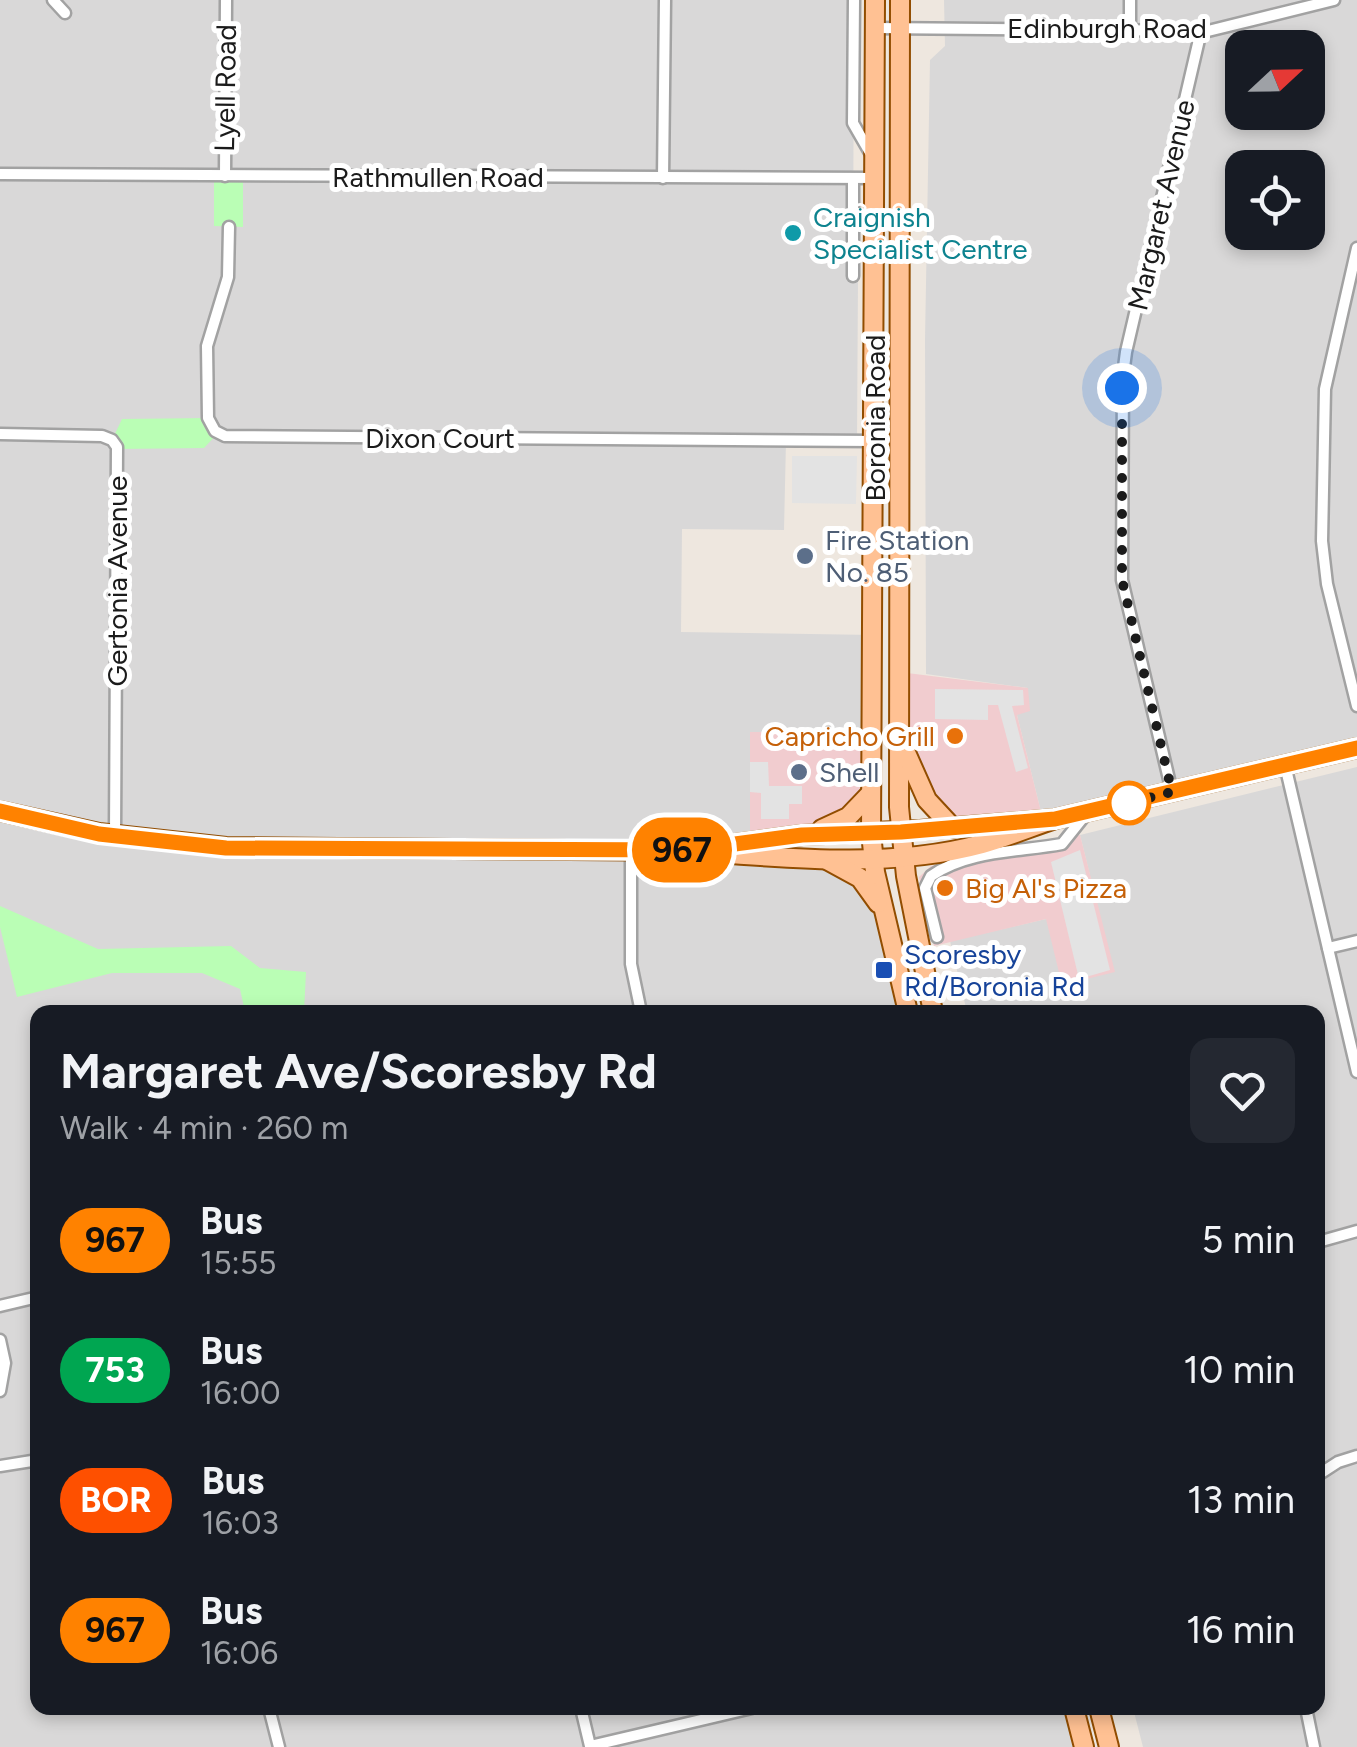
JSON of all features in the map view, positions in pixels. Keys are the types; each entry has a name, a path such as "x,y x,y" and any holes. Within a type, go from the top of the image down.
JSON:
{"main road":[{"name":"Boronia Road","path":"876,0 871,833 906,1005"},
{"name":"Boronia Road","path":"900,0 901,832 902,856 932,1005"},
{"path":"875,170 899,179"},
{"path":"899,736 922,791 953,828"},
{"path":"690,850 802,835 901,832 1055,819 1357,748"},
{"path":"802,835 840,822 871,793"},
{"path":"0,811 115,836 226,848 690,850 818,857 902,856 980,844 1055,819"},
{"path":"818,857 853,872 884,911"},
{"path":"1076,1715 1084,1747"},
{"path":"1101,1715 1109,1747"}],"street":[{"path":"52,0 64,13"},
{"name":"Lyell Road","path":"225,176 226,0"},
{"path":"663,178 665,0"},
{"path":"854,0 854,123 875,170"},
{"path":"1130,0 1130,29"},
{"name":"Edinburgh Road","path":"875,28 1201,31 1334,0"},
{"name":"Margaret Avenue","path":"1172,792 1122,580 1123,375 1201,31"},
{"name":"Rathmullen Road","path":"0,174 852,180 875,170"},
{"path":"852,180 852,276"},
{"name":"Dixon Court","path":"229,228 228,276 208,346 208,418 215,432 225,436 875,441"},
{"path":"1357,248 1324,389 1322,505 1327,584 1357,706"},
{"name":"Gertonia Avenue","path":"0,434 102,436 112,440 116,447 115,836"},
{"path":"1285,765 1357,1072"},
{"path":"938,937 925,888 930,876 961,862 1062,844 1086,813"},
{"path":"631,850 631,964 640,1005"},
{"path":"1328,948 1357,941"},
{"path":"1325,1240 1357,1231"},
{"path":"0,1306 30,1299"},
{"path":"0,1340 4,1370 0,1391"},
{"path":"1325,1469 1357,1456"},
{"path":"0,1466 30,1461"},
{"path":"271,1715 279,1747"},
{"path":"583,1715 590,1746 722,1715"},
{"path":"1307,1715 1314,1747"}],"shaded area":[{"path":"0,0 854,0 857,441 786,441 784,530 682,529 681,632 874,635 873,732 750,733 750,841 697,850 840,865 884,911 906,1005 30,1005 30,1715 1076,1715 1084,1747 0,1747"},
{"path":"944,0 1357,0 1357,748 1043,820 1017,715 1028,688 926,674 925,340 930,60 945,46"},
{"path":"792,456 857,456 856,504 792,503"},
{"path":"899,672 1028,688 1030,711 1017,715 1043,820 953,828 899,736"},
{"path":"935,689 1023,690 1024,705 1012,706 1028,768 1016,772 998,705 988,705 988,720 935,719"},
{"path":"750,732 873,732 871,793 841,822 750,841"},
{"path":"750,762 768,762 769,786 802,786 802,804 789,804 789,819 761,819 761,793 750,792"},
{"path":"1357,767 1357,1747 1143,1747 1135,1715 1325,1715 1325,1005 965,1005 950,941 1046,919 1114,972 1080,835"},
{"path":"1080,835 1115,972 1062,985 1046,919 934,946 919,877 931,866"},
{"path":"1080,850 1110,970 1079,979 1051,862"}],"green space":[{"path":"214,176 243,176 243,227 214,226"},
{"path":"208,418 218,433 204,448 117,449 112,440 122,419"},
{"path":"0,906 98,949 231,946 260,968 306,972 304,1005 243,1005 240,989 202,973 112,973 17,997 0,927"}],"bus line":[{"name":"967","path":"0,811 99,834 226,848 690,850 802,835 901,832 1055,819 1357,748"}],"place":[{"name":"Craignish Specialist Centre","path":"793,233"},
{"name":"Fire Station No. 85","path":"805,556"},
{"name":"Capricho Grill","path":"955,736"},
{"name":"Shell","path":"799,772"},
{"name":"Big Al's Pizza","path":"945,888"},
{"name":"Scoresby Rd/Boronia Rd","path":"884,970"}],"route":[{"path":"1122,388 1122,580 1172,792 1116,806 1129,803"}]}
